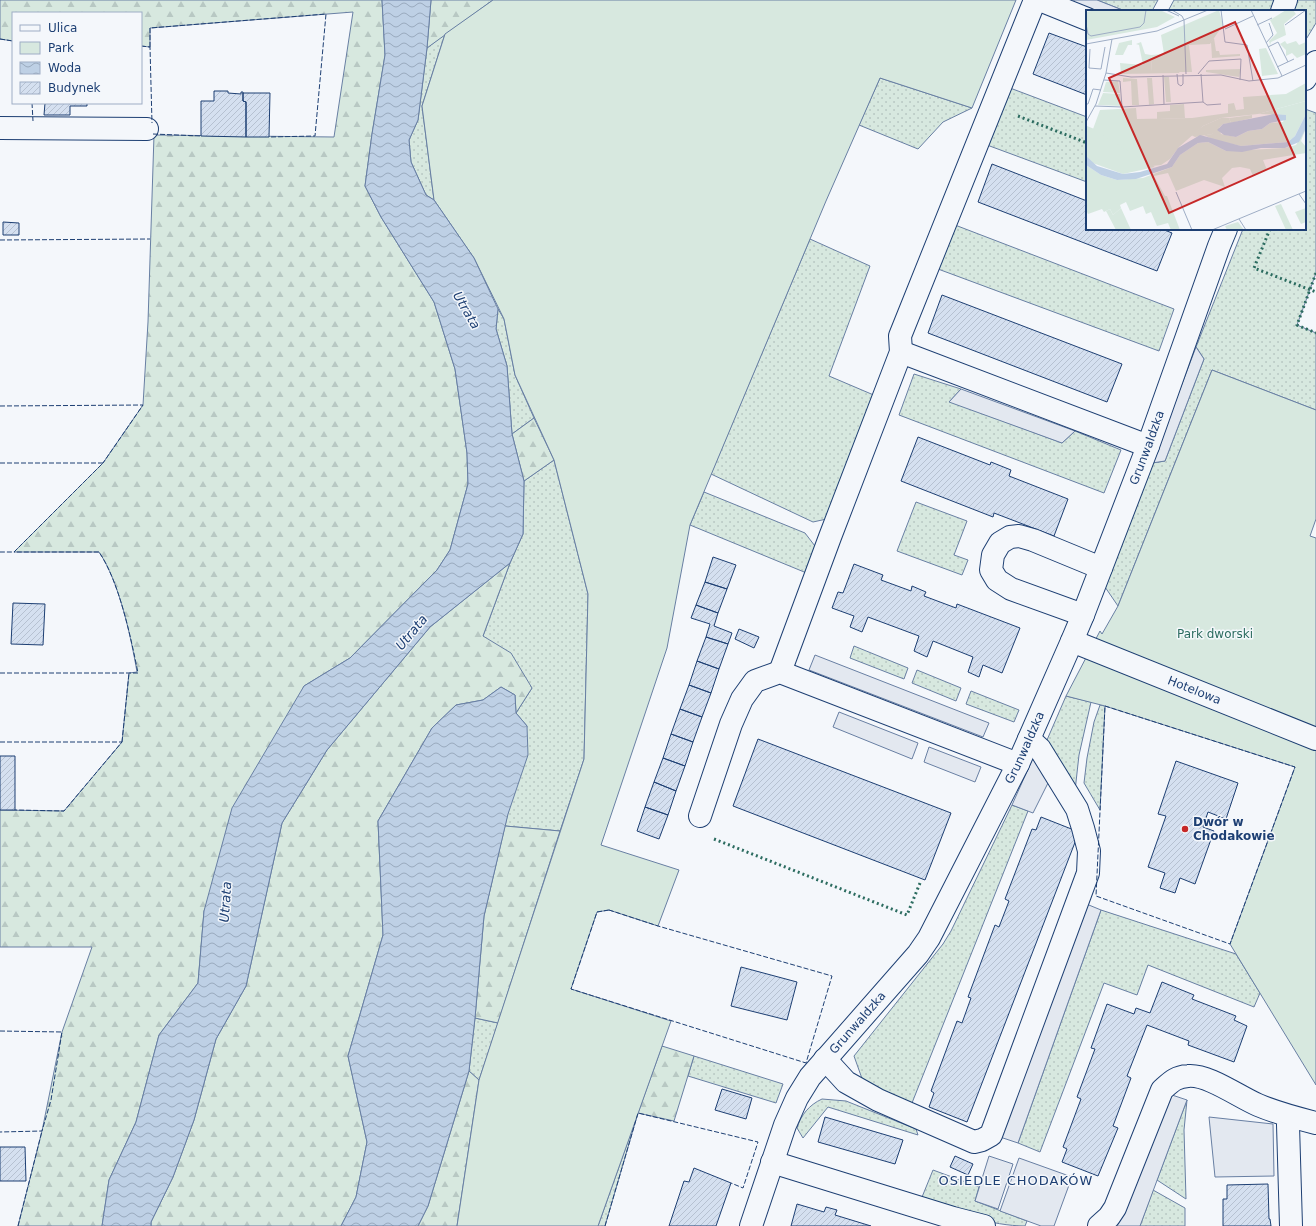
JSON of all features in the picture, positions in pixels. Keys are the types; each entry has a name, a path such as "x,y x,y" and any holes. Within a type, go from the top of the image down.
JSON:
{"street":[{"path":"780,672 901,352 900,336 1035,0"},
{"path":"1040,0 1086,19"},
{"path":"1282,10 1286,0"},
{"path":"1306,77 1316,62"},
{"path":"0,128 147,129"},
{"name":"Grunwaldzka","path":"751,1226 785,1125 797,1098 825,1059 918,954 939,919 1018,764 1083,615 1148,446 1226,230"},
{"path":"901,352 1148,446"},
{"path":"1083,615 1012,589 997,580 991,570 993,555 1000,543 1010,537 1019,536 1033,540 1101,568"},
{"name":"Hotelowa","path":"1072,641 1316,739"},
{"path":"700,816 731,724 742,699 755,681 780,672 1018,764"},
{"path":"825,1059 846,1082 878,1100 974,1142 991,1135 1088,873 1088,851 1077,809 1040,749 1029,739"},
{"path":"1099,1226 1109,1217 1115,1208 1162,1090 1176,1078 1189,1076 1202,1078 1257,1105 1289,1117 1316,1123"},
{"path":"1289,1117 1291,1226"},
{"path":"772,1162 941,1215 984,1226"}],"green space":[{"path":"0,0 382,0 385,55 365,186 381,217 434,302 455,369 467,453 468,484 450,550 437,570 350,658 304,686 204,911 198,983 159,1035 136,1122 109,1180 102,1226 18,1226 42,1131 62,1032 92,947 0,947 0,810 64,811 122,742 129,673 137,672 128,626 118,593 113,578 99,552 14,552 103,463 143,405 148,322 154,135 334,137 353,12 150,28 150,47 142,46 142,12 12,12 12,41 0,39"},
{"path":"431,0 493,0 427,48"},
{"path":"493,0 1016,0 972,108 880,78 826,201 690,525 667,648 601,845 679,870 658,926 609,910 597,912 571,989 671,1021 598,1226 457,1226 479,1080 584,759 588,594 554,460 515,375 504,319 474,258 434,200 422,106 445,34"},
{"path":"1097,0 1158,0 1153,10 1122,10"},
{"path":"1174,0 1281,0 1277,10 1169,10"},
{"path":"1296,0 1316,0 1316,23 1306,39 1306,10 1291,10"},
{"path":"445,34 422,106 434,200 426,195 411,162 409,140 418,120 427,48"},
{"path":"880,78 972,108 943,122 918,149 859,125"},
{"path":"1010,88 1086,117 1086,182 987,145"},
{"path":"1306,109 1316,113 1316,273 1297,325 1316,333 1316,410 1212,370 1118,606 1105,587 1152,463 1165,461 1204,359 1196,347 1243,230 1306,230"},
{"path":"955,225 1174,309 1159,351 938,269"},
{"path":"810,239 870,266 829,376 876,396 831,518 813,522 711,474"},
{"path":"498,309 504,319 515,375 534,418 512,434 507,366 496,329"},
{"name":"Park dworski","path":"1212,370 1316,410 1316,519 1310,536 1316,538 1316,1085 1230,944 1295,767 1105,706 1066,696 1100,631 1102,634 1118,606"},
{"path":"914,374 961,389 950,401 1062,443 1075,431 1121,450 1104,493 899,415"},
{"path":"534,418 554,460 524,481 512,434"},
{"path":"554,460 588,594 584,759 560,831 505,826 527,726 516,713 532,688 483,636 510,563 523,534 524,481"},
{"path":"704,492 805,533 818,550 809,574 690,525"},
{"path":"916,502 967,521 954,555 968,560 962,575 897,551"},
{"path":"510,563 483,636 511,653 532,688 516,713 515,695 501,687 483,700 456,705 432,728 378,821 383,935 348,1056 367,1142 356,1197 341,1226 151,1226 151,1222 173,1177 194,1120 216,1039 246,986 282,823 327,750 430,627"},
{"path":"854,646 908,668 904,679 850,658"},
{"path":"917,670 961,688 956,701 912,683"},
{"path":"971,691 1019,710 1014,722 966,704"},
{"path":"1066,696 1091,702 1079,755 1075,791 1047,740"},
{"path":"1100,705 1105,706 1100,810 1084,783 1094,722"},
{"path":"1012,805 1028,811 910,1108 865,1087 854,1056 943,944 951,931"},
{"path":"505,826 560,831 498,1023 475,1018 484,916"},
{"path":"1101,910 1236,954 1260,993 1254,1007 1148,965 1137,995 1104,983 1040,1152 1018,1143"},
{"path":"475,1018 498,1023 479,1080 469,1071"},
{"path":"662,1046 694,1056 674,1121 638,1113"},
{"path":"694,1056 783,1084 776,1103 688,1076"},
{"path":"469,1071 479,1080 457,1226 418,1226 428,1206"},
{"path":"822,1099 846,1101 916,1129 918,1135 828,1107 803,1138 797,1128 801,1119 809,1107"},
{"path":"1187,1100 1184,1130 1186,1199 1157,1180"},
{"path":"638,1113 605,1226 598,1226"},
{"path":"933,1170 979,1187 975,1201 1027,1221 1025,1226 999,1224 958,1214 920,1202"},
{"path":"1153,1190 1185,1208 1185,1226 1140,1226"}],"shaded area":[{"path":"1074,0 1097,0 1122,10 1086,11 1072,8"},
{"path":"1196,347 1204,359 1165,461 1152,463"},
{"path":"961,389 1075,431 1062,443 949,402"},
{"path":"815,655 989,723 983,737 809,670"},
{"path":"839,712 918,743 912,759 833,727"},
{"path":"929,747 981,767 975,782 924,762"},
{"path":"1033,758 1050,779 1033,813 1012,805"},
{"path":"1084,903 1101,910 1018,1143 1000,1137"},
{"path":"1169,1094 1187,1100 1140,1226 1113,1226"},
{"path":"1209,1117 1273,1124 1274,1176 1215,1177"},
{"path":"989,1156 1013,1164 998,1209 975,1201"},
{"path":"1019,1158 1072,1177 1054,1226 1041,1226 1000,1211"}],"water":[{"name":"Utrata","path":"382,0 431,0 418,120 409,140 411,162 426,195 434,200 474,258 498,309 496,329 507,366 512,434 524,481 523,534 510,563 430,627 327,750 282,823 246,986 216,1039 194,1120 173,1177 151,1222 151,1226 102,1226 109,1180 136,1122 159,1035 198,983 204,911 232,808 304,686 350,658 437,570 450,550 468,484 467,453 455,369 434,302 381,217 365,186 385,55"},
{"path":"501,687 515,695 516,713 527,726 528,755 508,814 484,916 469,1071 428,1206 418,1226 341,1226 356,1197 367,1142 348,1056 383,935 378,821 432,728 456,705 483,700"}],"building":[{"path":"1049,33 1086,47 1086,95 1033,74"},
{"path":"214,91 228,91 228,93 241,94 241,92 243,92 243,101 246,102 246,137 201,136 201,101 214,101"},
{"path":"243,93 270,93 269,137 246,137 246,102 243,101"},
{"path":"45,104 87,104 87,106 70,106 70,115 44,115"},
{"path":"992,164 1086,201 1086,230 1164,230 1172,233 1157,271 978,202"},
{"path":"3,222 19,223 19,235 3,235"},
{"path":"942,295 1122,364 1107,402 928,333"},
{"path":"918,437 990,465 991,462 1011,470 1009,476 1068,499 1054,536 994,513 993,517 901,481"},
{"path":"713,557 736,565 727,589 705,582"},
{"path":"854,564 883,575 881,580 911,591 912,586 926,592 924,596 956,608 957,604 1020,628 1002,673 983,665 979,677 968,672 973,657 933,641 927,657 914,651 919,636 868,617 862,632 850,627 854,616 832,608 838,592 843,593"},
{"path":"705,582 727,589 718,613 696,605"},
{"path":"13,603 45,604 43,645 11,644"},
{"path":"696,605 718,613 714,626 732,633 728,644 706,637 710,624 691,618"},
{"path":"739,629 759,637 754,648 735,639"},
{"path":"706,637 728,644 719,669 697,661"},
{"path":"697,661 719,669 711,693 689,685"},
{"path":"689,685 711,693 702,717 680,709"},
{"path":"680,709 702,717 693,742 671,734"},
{"path":"671,734 693,742 685,766 663,758"},
{"path":"758,739 951,813 925,880 733,806"},
{"path":"0,756 15,756 15,810 0,810"},
{"path":"663,758 685,766 676,791 654,782"},
{"name":"Dwór w Chodakowie","path":"1176,761 1238,783 1226,819 1208,812 1203,827 1214,831 1195,884 1180,878 1175,893 1160,888 1165,873 1148,867 1166,816 1158,814"},
{"path":"654,782 676,791 668,815 645,807"},
{"path":"645,807 668,815 659,839 637,831"},
{"path":"1041,817 1079,832 967,1122 929,1107 934,1093 931,1091 957,1021 962,1023 971,998 968,997 995,925 999,927 1009,901 1005,899 1032,829 1036,830"},
{"path":"741,967 797,982 787,1020 731,1006"},
{"path":"1162,982 1194,995 1192,999 1236,1016 1234,1020 1247,1026 1234,1062 1188,1045 1189,1041 1147,1025 1127,1076 1131,1078 1113,1126 1118,1128 1098,1176 1062,1162 1067,1149 1063,1147 1081,1099 1077,1097 1095,1049 1091,1048 1107,1004 1134,1014 1136,1008 1150,1013"},
{"path":"722,1089 752,1098 746,1119 715,1110"},
{"path":"825,1117 903,1140 895,1164 818,1142"},
{"path":"0,1147 25,1147 26,1181 0,1181"},
{"path":"955,1156 973,1164 968,1175 950,1167"},
{"path":"694,1168 731,1183 716,1226 669,1226 684,1181 689,1182"},
{"path":"1268,1184 1269,1219 1271,1226 1223,1226 1223,1199 1227,1199 1227,1185"},
{"path":"797,1204 824,1212 826,1207 837,1210 835,1215 871,1226 791,1226"}],"hedge":[{"path":"1018,116 1086,143"},
{"path":"1270,230 1254,268 1316,292"},
{"path":"1316,273 1297,325 1316,333"},
{"path":"714,839 907,915 920,883"}],"fence":[{"path":"150,47 150,28 326,14 315,136 269,137"},
{"path":"0,39 12,41"},
{"path":"142,46 150,47 152,123"},
{"path":"32,104 33,121"},
{"path":"153,134 201,136"},
{"path":"0,240 150,239"},
{"path":"0,406 143,405 103,463"},
{"path":"0,463 103,463 14,552 0,552"},
{"path":"0,673 138,673 128,627 113,578 99,552 14,552"},
{"path":"122,742 129,673"},
{"path":"1105,706 1295,767 1230,944 1096,896 1105,706"},
{"path":"0,742 122,742 64,811 15,810"},
{"path":"609,910 658,926 832,976 806,1063 571,989 597,912 609,910"},
{"path":"0,1031 62,1032 51,1100 42,1131 0,1132"},
{"path":"605,1226 638,1113 758,1142 743,1188 731,1183"},
{"path":"18,1226 42,1131"}],"place":[{"name":"Dwór w Chodakowie","path":"1185,829"}],"district":[{"name":"OSIEDLE CHODAKÓW","path":"1016,1180"}]}
